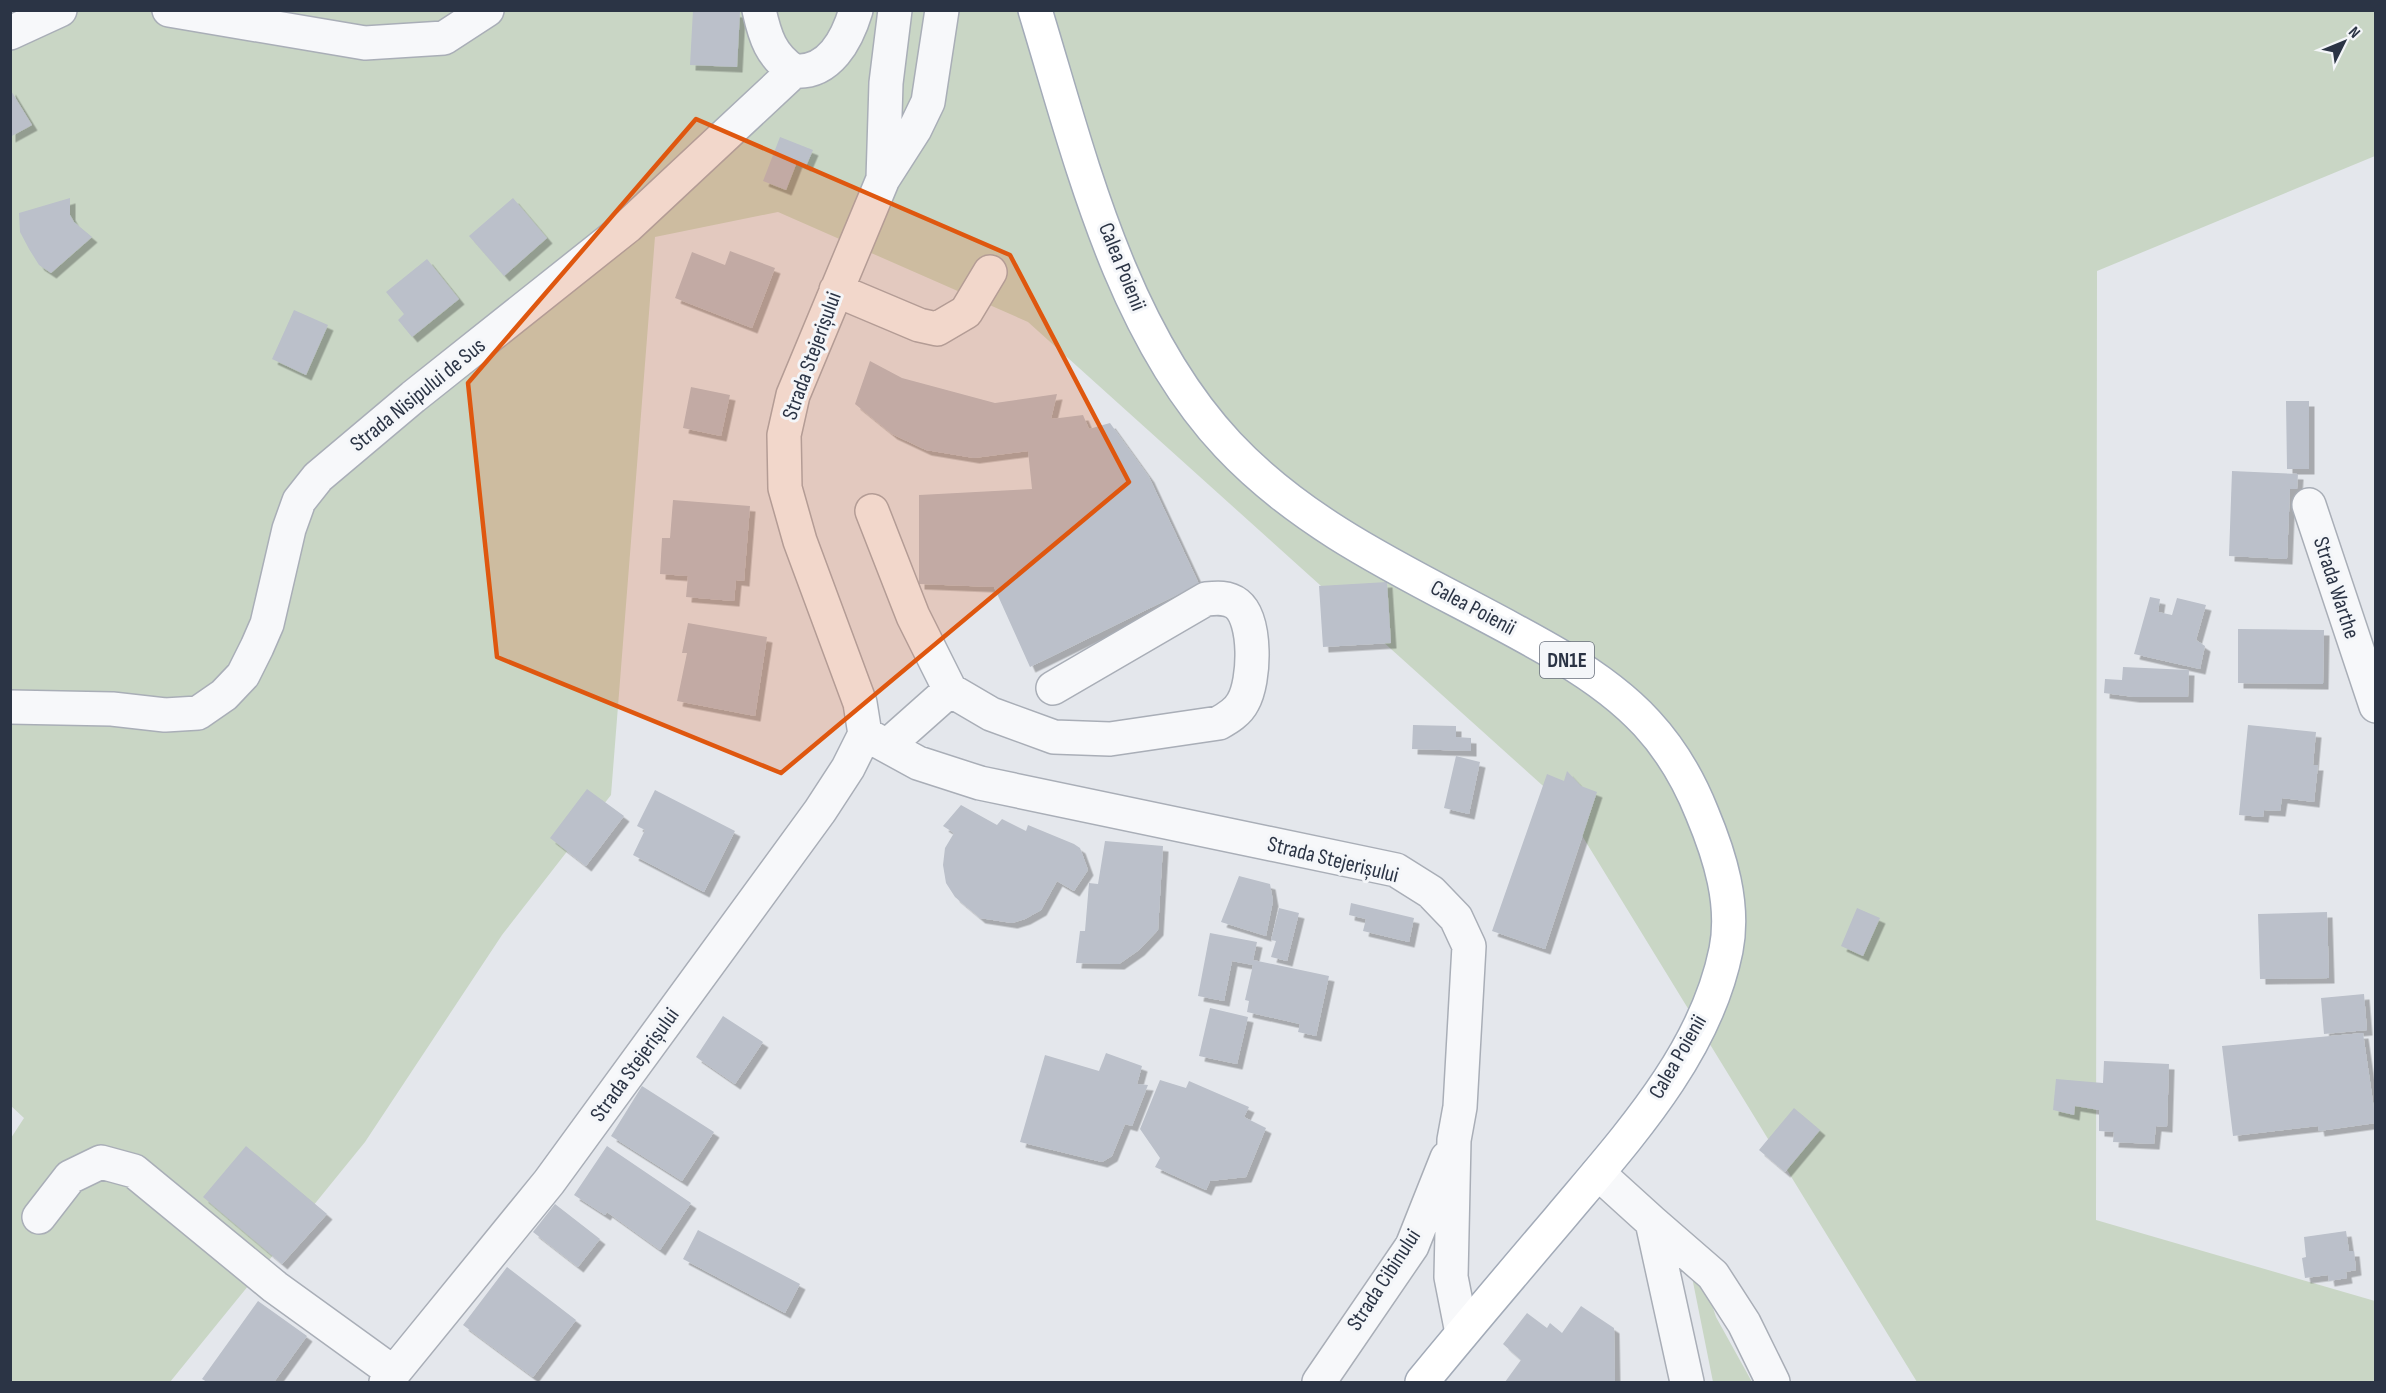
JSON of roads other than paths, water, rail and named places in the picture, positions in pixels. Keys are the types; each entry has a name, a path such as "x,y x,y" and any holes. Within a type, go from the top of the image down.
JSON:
{"main road":[{"name":"Calea Poienii","path":"1035,10 1086,176 1122,273 1147,328 1180,386 1226,443 1268,484 1318,523 1528,637 1577,666 1628,702 1671,749 1695,794 1715,844 1728,894 1726,948 1711,1000 1685,1054 1598,1173 1422,1383"}],"street":[{"path":"10,33 60,10"},
{"path":"169,10 364,43 444,38 487,10"},
{"path":"759,10 770,49 780,62 794,72"},
{"name":"Strada Nisipului de Sus","path":"10,707 112,709 165,715 198,713 224,695 243,675 263,632 299,501 318,477 413,397 628,226 794,72 816,69 828,61 852,24 856,10"},
{"name":"Strada Stejerișului","path":"895,10 886,83 883,179 793,394 784,435 785,488 800,541 860,703 876,740 918,764 980,783 1396,870 1431,892 1456,918 1469,946 1460,1107 1454,1140 1451,1277 1462,1333"},
{"path":"883,179 915,129 928,102 942,10"},
{"path":"836,290 919,325 937,329 966,312 990,272"},
{"name":"Strada Warthe","path":"2309,505 2376,706"},
{"path":"872,511 913,616 950,690 991,714 1054,737 1110,739 1219,723 1232,716 1244,702 1250,679 1253,651 1246,614 1237,603 1220,597 1206,599 1053,688"},
{"path":"876,740 950,690"},
{"name":"Strada Stejerișului","path":"390,1378 549,1182 820,811 848,768 876,740"},
{"name":"Strada Cibinului","path":"1319,1383 1412,1246 1454,1140"},
{"path":"39,1217 70,1177 101,1162 134,1171 390,1378"},
{"path":"1598,1173 1713,1275 1744,1323 1773,1383"},
{"path":"1652,1222 1687,1383"}]}
